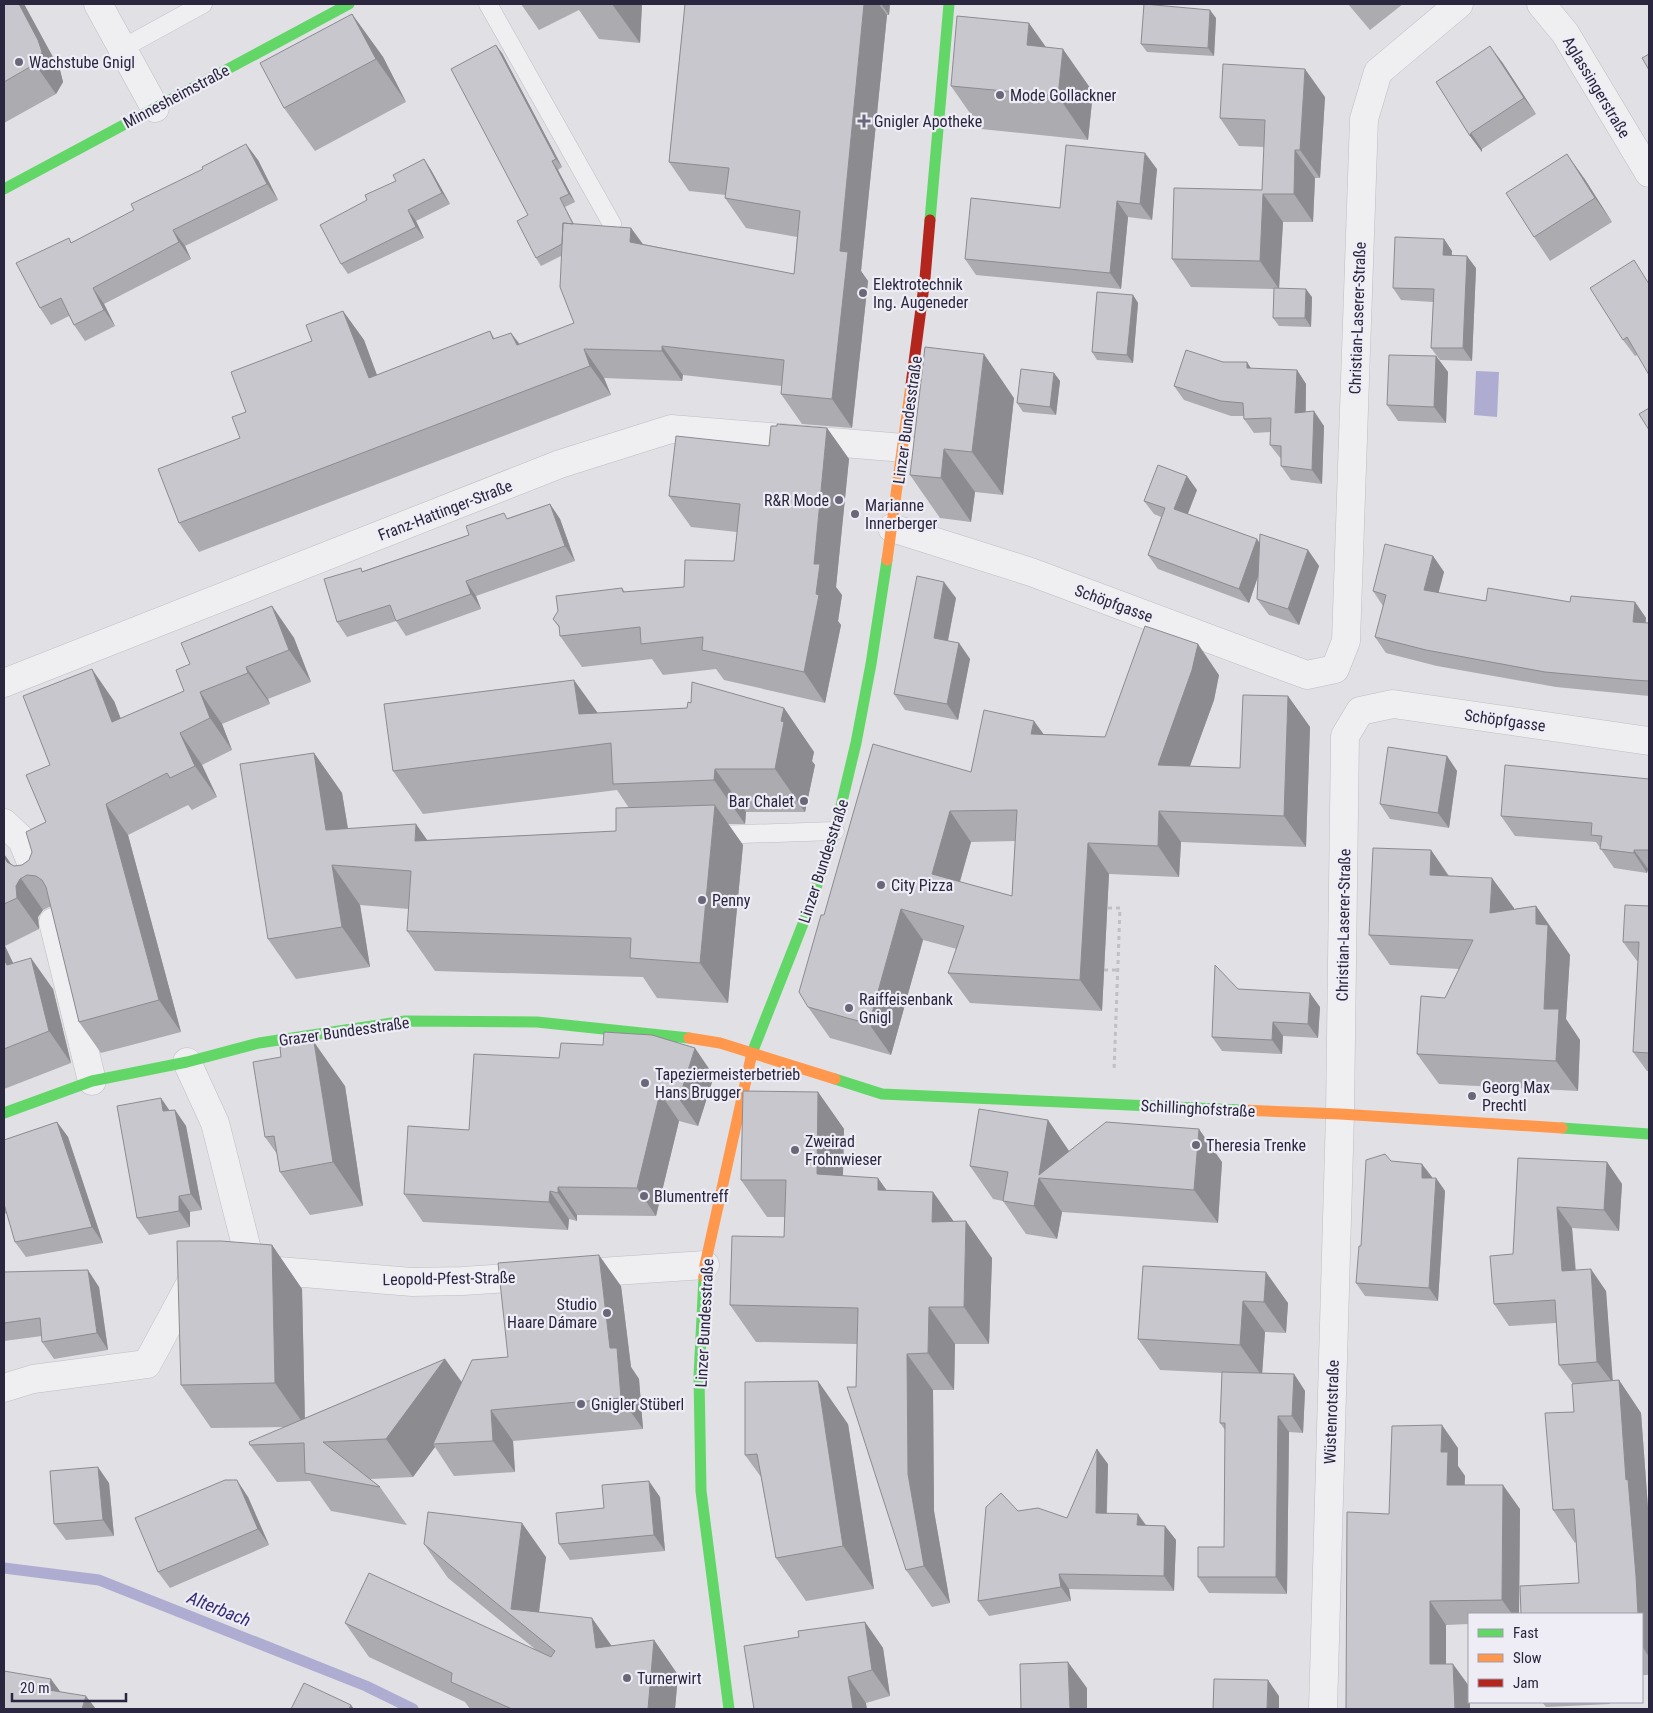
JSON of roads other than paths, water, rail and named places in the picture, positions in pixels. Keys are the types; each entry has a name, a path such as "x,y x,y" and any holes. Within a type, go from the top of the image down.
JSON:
{"main road":[{"name":"Minnesheimstraße","path":"4,189 349,4"},
{"name":"Linzer Bundesstraße","path":"730,1709 701,1490 699,1376 705,1265 752,1053 810,906 835,831 856,743 871,664 904,448 925,278 949,4"},
{"name":"Grazer Bundesstraße","path":"4,1113 92,1081 187,1062 259,1043 405,1021 537,1022 702,1039 752,1053"},
{"name":"Schillinghofstraße","path":"752,1053 882,1094 1340,1114 1649,1134"}],"street":[{"path":"98,4 155,108"},
{"name":"Christian-Laserer-Straße","path":"1335,669 1346,641 1364,119 1378,72 1459,4"},
{"name":"Aglassingerstraße","path":"1541,4 1565,33 1649,174"},
{"name":"Franz-Hattinger-Straße","path":"4,683 560,464 671,429 904,448"},
{"name":"Schöpfgasse","path":"892,528 1031,572 1307,675 1335,669"},
{"name":"Schöpfgasse","path":"1345,736 1360,711 1394,704 1649,741"},
{"name":"Christian-Laserer-Straße","path":"1340,1114 1345,736"},
{"path":"4,823 22,840 39,882"},
{"path":"53,922 92,1081"},
{"path":"187,1062 215,1123 252,1269"},
{"name":"Wüstenrotstraße","path":"1323,1709 1340,1114"},
{"name":"Leopold-Pfest-Straße","path":"4,1388 33,1379 147,1364 198,1269 252,1269 412,1282 463,1281 705,1265"}],"lane":[{"path":"122,48 175,11 203,4"},
{"path":"488,4 612,224"},
{"path":"697,836 835,831"}],"waterway":[{"name":"Alterbach","path":"4,1568 99,1580 366,1686 413,1709"}],"place":[{"name":"Wachstube Gnigl","path":"19,62"},
{"name":"Mode Gollackner","path":"1000,95"},
{"name":"Gnigler Apotheke","path":"864,121"},
{"name":"Elektrotechnik Ing. Augeneder","path":"863,293"},
{"name":"R&R Mode","path":"839,500"},
{"name":"Marianne Innerberger","path":"855,514"},
{"name":"Bar Chalet","path":"804,801"},
{"name":"City Pizza","path":"881,885"},
{"name":"Penny","path":"702,900"},
{"name":"Raiffeisenbank Gnigl","path":"849,1008"},
{"name":"Tapeziermeisterbetrieb Hans Brugger","path":"645,1083"},
{"name":"Georg Max Prechtl","path":"1472,1096"},
{"name":"Theresia Trenke","path":"1196,1145"},
{"name":"Zweirad Frohnwieser","path":"795,1150"},
{"name":"Blumentreff","path":"644,1196"},
{"name":"Studio Haare Dámare","path":"607,1313"},
{"name":"Gnigler Stüberl","path":"581,1404"},
{"name":"Turnerwirt","path":"627,1678"}]}
